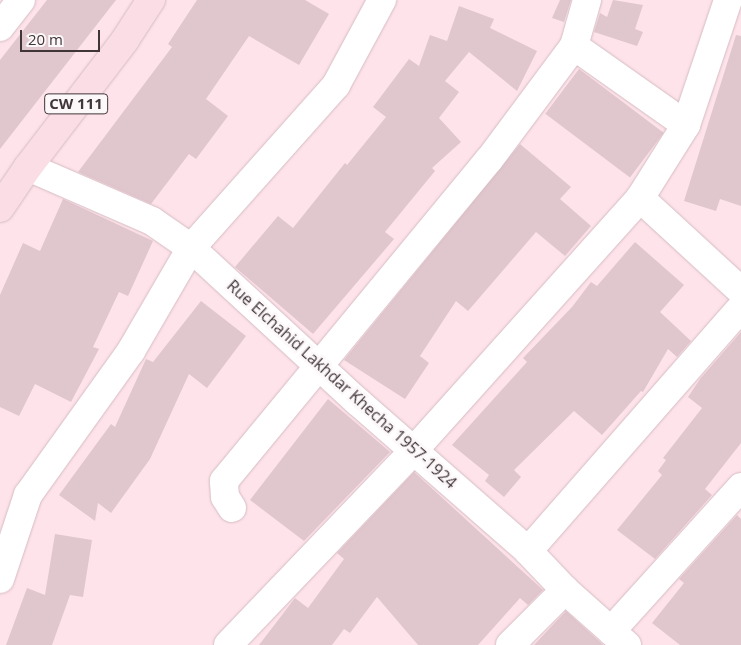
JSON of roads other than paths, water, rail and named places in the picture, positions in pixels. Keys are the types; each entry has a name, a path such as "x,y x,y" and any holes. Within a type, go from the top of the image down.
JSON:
{"main road":[{"name":"CW 111","path":"0,208 28,167 125,40 151,0"}],"street":[{"path":"0,27 21,0"},
{"path":"0,579 8,529 28,495 131,352 191,248 336,85 382,0"},
{"path":"232,508 224,497 224,481 489,160 574,46 587,0"},
{"path":"228,645 415,450 640,198 686,125 728,0"},
{"path":"574,46 686,125"},
{"name":"Rue Elchahid Lakhdar Khecha 1957-1924","path":"28,167 152,221 191,248 319,366 528,551 565,590 619,638"},
{"path":"640,198 741,291"},
{"path":"528,551 741,308"},
{"path":"619,638 741,487"},
{"path":"510,645 565,590"}]}
